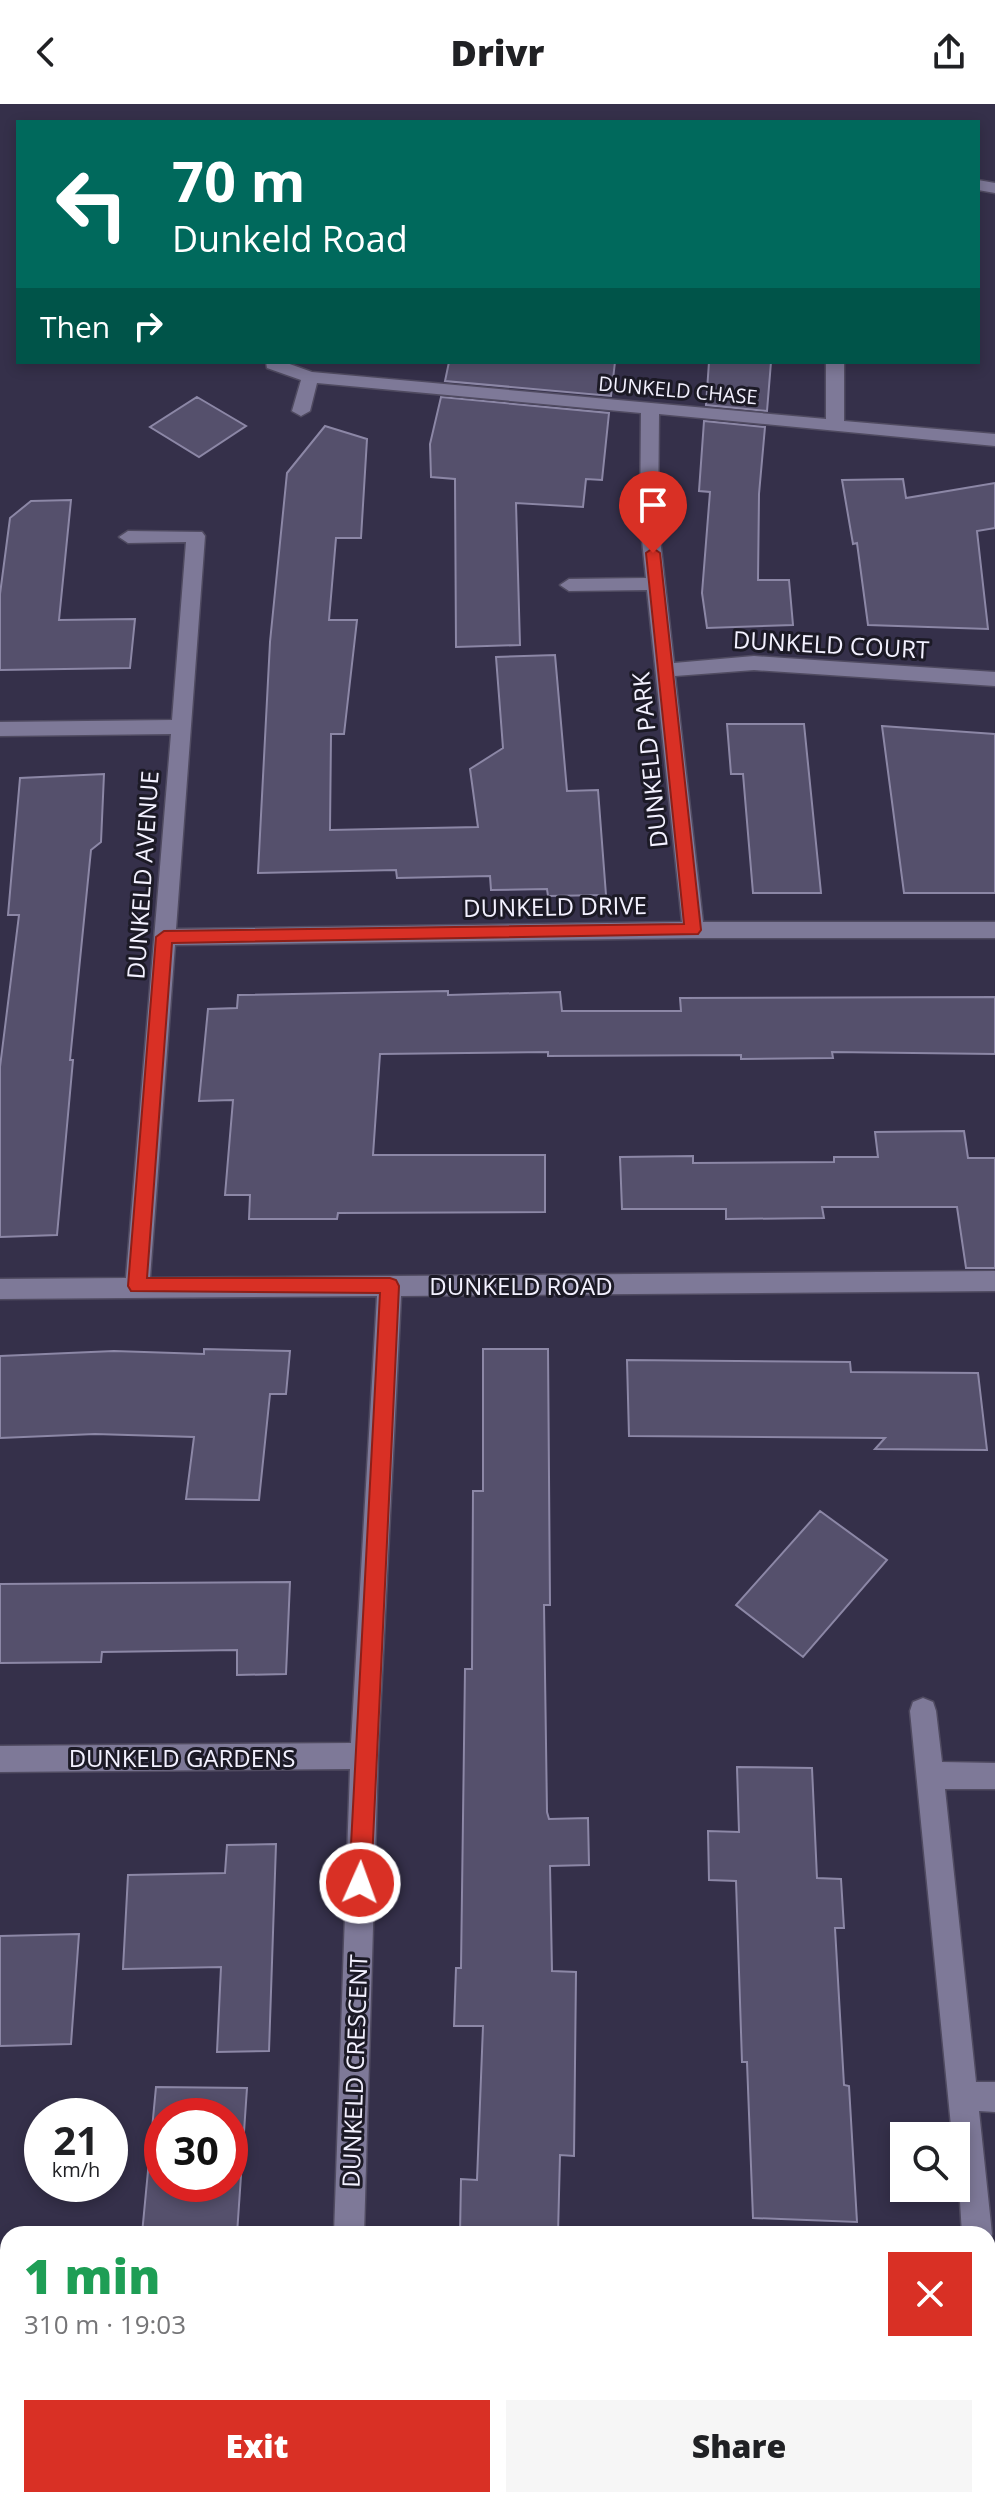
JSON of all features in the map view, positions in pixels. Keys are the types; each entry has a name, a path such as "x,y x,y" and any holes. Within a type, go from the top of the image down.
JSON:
{"street":[{"name":"DUNKELD CHASE","path":"273,364 310,377 995,440"},
{"path":"835,364 835,425"},
{"path":"301,411 310,377"},
{"name":"DUNKELD PARK","path":"650,410 649,521 693,930"},
{"name":"DUNKELD AVENUE","path":"128,537 196,536 137,1286"},
{"path":"569,585 656,584"},
{"name":"DUNKELD COURT","path":"666,670 754,663 995,679"},
{"path":"0,729 179,727"},
{"name":"DUNKELD DRIVE","path":"164,937 693,930 995,930"},
{"name":"DUNKELD ROAD","path":"0,1289 995,1281"},
{"name":"DUNKELD CRESCENT","path":"349,2226 364,1756 390,1286"},
{"path":"923,1711 976,2226"},
{"name":"DUNKELD GARDENS","path":"0,1759 364,1756"},
{"path":"931,1775 995,1776"},
{"path":"963,2096 995,2097"}],"building":[{"path":"449,364 615,364 611,396 445,381"},
{"path":"709,364 771,364 767,411 706,405"},
{"path":"197,397 246,426 199,457 150,427"},
{"path":"441,397 609,413 602,480 586,479 583,507 516,503 520,645 456,647 455,479 431,477 430,444"},
{"path":"704,421 765,427 759,494 758,580 789,580 793,625 707,628 702,593 710,492 699,491"},
{"path":"325,426 367,439 361,538 336,538 329,620 357,620 344,734 331,734 330,830 478,827 470,769 503,748 496,657 555,655 567,791 598,790 606,895 548,896 547,889 491,890 490,876 397,878 396,870 258,873 270,642 287,473"},
{"path":"903,479 906,498 995,483 995,528 977,531 988,629 868,625 857,543 853,544 842,480"},
{"path":"71,500 59,620 135,619 130,668 0,670 0,594 10,518 31,501"},
{"path":"727,724 804,724 821,893 753,893 743,774 731,774"},
{"path":"882,726 995,734 995,893 904,893"},
{"path":"104,774 101,842 91,850 70,1060 73,1060 57,1235 0,1237 0,1067 19,915 8,915 20,778"},
{"path":"448,991 448,995 560,992 562,1011 681,1011 680,998 995,997 995,1054 832,1052 833,1058 741,1059 741,1055 548,1056 548,1052 380,1054 373,1155 545,1155 545,1212 338,1213 337,1219 249,1219 250,1195 225,1195 233,1100 199,1101 208,1009 237,1008 238,995"},
{"path":"964,1131 968,1158 995,1158 995,1268 966,1268 957,1207 822,1207 824,1218 726,1219 726,1209 622,1209 620,1157 693,1156 693,1163 834,1162 834,1157 878,1157 875,1132"},
{"path":"204,1349 290,1351 286,1394 270,1394 259,1500 186,1499 194,1437 95,1434 0,1438 0,1356 114,1351 204,1354"},
{"path":"483,1349 548,1349 550,1605 544,1605 547,1812 549,1819 588,1818 589,1865 550,1866 552,1971 576,1972 574,2156 560,2155 558,2226 460,2226 461,2179 477,2180 483,2026 454,2026 456,1968 461,1968 465,1669 472,1669 473,1491 483,1491"},
{"path":"627,1360 850,1362 851,1372 978,1373 987,1450 875,1449 885,1438 629,1436"},
{"path":"820,1511 887,1560 803,1657 736,1605"},
{"path":"290,1582 286,1674 237,1675 237,1650 102,1652 101,1662 0,1663 0,1584"},
{"path":"737,1767 812,1768 817,1878 841,1879 844,1928 835,1928 844,2085 849,2086 857,2222 753,2218 747,2062 742,2062 736,1881 709,1880 708,1831 739,1832"},
{"path":"276,1844 269,2051 217,2052 221,1967 123,1969 128,1875 225,1873 227,1845"},
{"path":"79,1934 71,2044 0,2046 0,1936"},
{"path":"156,2087 247,2088 246,2098 155,2098"},
{"path":"145,2202 239,2202 238,2226 143,2226"}],"route":[{"path":"360,1883 390,1286 137,1286 164,937 693,930 653,553"}]}
